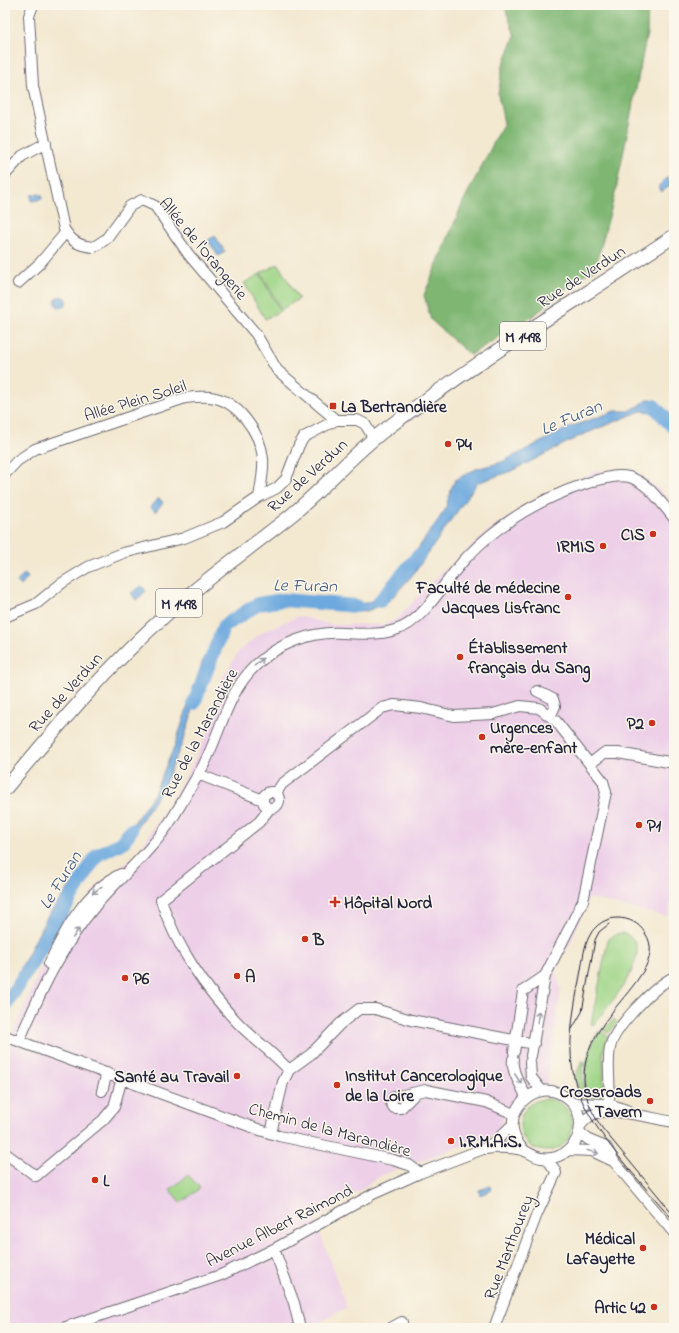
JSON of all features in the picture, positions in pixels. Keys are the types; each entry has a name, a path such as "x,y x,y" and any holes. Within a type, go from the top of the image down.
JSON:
{"main road":[{"name":"Rue de Verdun","path":"5,789 69,712 128,651 168,613 236,557 290,516 374,439 446,386 674,236"}],"street":[{"path":"18,283 40,263 66,232 33,86 29,16 33,5"},
{"path":"5,175 22,156 46,144"},
{"name":"Allée de l'Orangerie","path":"66,232 72,241 82,246 94,247 106,239 130,206 142,200 155,206 189,255 256,334 277,370 336,420"},
{"name":"Allée Plein Soleil","path":"5,474 17,461 35,449 185,398 211,397 231,405 248,421 258,442 263,459 259,496"},
{"path":"5,616 36,604 62,583 88,567 123,552 184,538 217,525 259,496 277,488 286,479 299,445 304,437 336,420 350,419 365,424 374,439"},
{"name":"Rue de la Marandière","path":"17,1041 50,971 98,903 130,870 171,821 198,774 239,686 254,667 275,650 293,641 319,634 384,634 406,626 424,609 467,557 495,531 525,510 571,489 605,478 628,476 645,484 674,518"},
{"path":"537,691 553,699 555,706 551,715"},
{"path":"288,1070 239,1024 217,998 180,942 165,913 161,900 259,822 267,804 268,793 276,793 282,784 382,708 394,705 421,708 454,716 494,714 520,706 539,708 551,715 603,781 606,792 583,901 544,976 534,1044 530,1059 531,1077 542,1091"},
{"path":"590,764 604,753 618,753 674,763"},
{"path":"198,774 267,804"},
{"path":"526,1098 522,1086 513,1071 523,991 544,976"},
{"path":"608,1108 609,1054 612,1039 625,1022 656,988 674,977"},
{"path":"271,1133 283,1082 288,1070 311,1054 340,1024 359,1009 375,1009 411,1020 534,1044"},
{"name":"Chemin de la Marandière","path":"5,1036 271,1133 393,1160 409,1165 420,1173"},
{"path":"102,1091 107,1073"},
{"path":"5,1153 36,1176 103,1120 114,1107 122,1078"},
{"path":"417,1092 426,1090 486,1102 514,1114"},
{"path":"542,1091 559,1094 572,1103 578,1114 579,1129 575,1143 568,1150 552,1158 537,1157 524,1150 515,1139 512,1125 514,1114 519,1105 526,1098 542,1091"},
{"path":"572,1103 608,1108 674,1122"},
{"path":"579,1129 590,1116 608,1108"},
{"name":"Avenue Albert Raimond","path":"63,1328 221,1275 274,1249 373,1194 420,1173 483,1149 496,1141 512,1125"},
{"path":"579,1129 589,1140 606,1147 616,1162 674,1233"},
{"name":"Avenue Albert Raimond","path":"483,1149 500,1147 524,1150"},
{"path":"568,1150 592,1151 616,1162"},
{"name":"Rue Marthourey","path":"494,1328 537,1214 556,1170 552,1158"},
{"path":"274,1249 294,1303 300,1328"},
{"path":"391,1328 402,1322"}],"shaded area":[{"name":"Hôpital Nord","path":"634,470 663,493 674,507 674,888 668,917 589,898 570,944 555,970 561,989 547,1084 530,1087 511,1101 498,1131 488,1138 477,1140 382,1175 315,1220 347,1307 311,1328 5,1328 5,1046 13,1033 38,974 60,934 100,883 136,856 188,773 212,724 222,679 239,651 264,631 299,616 332,625 386,624 398,618 444,569 448,569 458,557 493,528 535,499 597,471"}],"green space":[{"path":"504,5 648,5 647,33 616,190 595,269 577,279 536,314 470,355 431,320 424,295 463,202 504,123 498,94 503,65 515,36"},
{"path":"278,264 299,299 281,310 261,273"},
{"path":"260,274 280,311 265,319 244,283"},
{"path":"622,933 633,940 637,950 635,963 619,992 593,1025 591,1024 608,940 616,934"},
{"path":"614,1019 617,1022 609,1033 603,1030"},
{"path":"599,1031 608,1036 603,1050 604,1094 600,1097 588,1098 585,1080 586,1063 591,1047"},
{"path":"582,1060 584,1061 582,1074 585,1098 582,1097 575,1078"},
{"path":"546,1099 560,1103 568,1111 572,1125 568,1139 560,1147 546,1151 532,1147 524,1139 520,1125 524,1111 532,1103"},
{"path":"188,1175 200,1188 181,1203 170,1190"}],"water":[{"path":"667,177 672,184 662,192 658,187"},
{"path":"31,195 42,195 42,199 32,201"},
{"path":"215,236 225,252 218,256 208,240"},
{"path":"59,297 63,297 65,298 65,306 59,307 56,304 56,300"},
{"path":"648,399 652,399 659,403 669,412 674,418 674,427 655,412 641,411 580,436 514,470 477,483 415,572 391,599 379,606 367,611 356,610 329,601 293,601 246,611 237,617 217,643 205,671 185,736 164,786 125,845 98,858 55,916 5,1013 5,999 47,917 92,857 99,852 118,845 154,794 175,745 202,663 222,623 231,614 244,606 259,600 275,600 289,596 327,597 354,605 366,603 378,598 404,574 417,550 445,510 455,480 476,469 502,462 570,427 615,411 628,411 639,406"},
{"path":"159,498 163,503 155,512 150,507"},
{"path":"24,574 28,577 21,586 17,582"},
{"path":"142,586 146,591 136,600 131,593"},
{"path":"491,1186 492,1190 480,1195 479,1190"}],"waterway":[{"name":"Le Furan","path":"654,406 674,428"},
{"name":"Le Furan","path":"380,601 418,556"},
{"name":"Le Furan","path":"194,703 224,626 258,604 283,600 356,606"},
{"name":"Le Furan","path":"5,1007 97,855 123,842 131,830"}],"tram line":[{"path":"674,1215 602,1128 586,1094 585,1064 595,1037 643,971 650,952 645,933 640,926 630,920 613,918 598,925 592,931 585,948 572,1028 571,1056 573,1071 576,1085 583,1103 605,1139 674,1221"},
{"path":"572,1029 582,1012 595,940 599,932 609,924"}],"place":[{"name":"La Bertrandière","path":"333,406"},
{"name":"P4","path":"448,444"},
{"name":"CIS","path":"653,534"},
{"name":"IRMIS","path":"603,546"},
{"name":"Faculté de médecine Jacques Lisfranc","path":"568,597"},
{"name":"Établissement français du Sang","path":"460,657"},
{"name":"P2","path":"652,723"},
{"name":"Urgences mère-enfant","path":"482,737"},
{"name":"P1","path":"639,825"},
{"name":"Hôpital Nord","path":"335,902"},
{"name":"B","path":"305,939"},
{"name":"A","path":"237,976"},
{"name":"P6","path":"125,978"},
{"name":"Santé au Travail","path":"237,1076"},
{"name":"Institut Cancerologique de la Loire","path":"337,1085"},
{"name":"Crossroads Tavern","path":"650,1101"},
{"name":"I.R.M.A.S.","path":"451,1141"},
{"name":"L","path":"95,1180"},
{"name":"Médical Lafayette","path":"643,1248"},
{"name":"Artic 42","path":"654,1307"}]}
